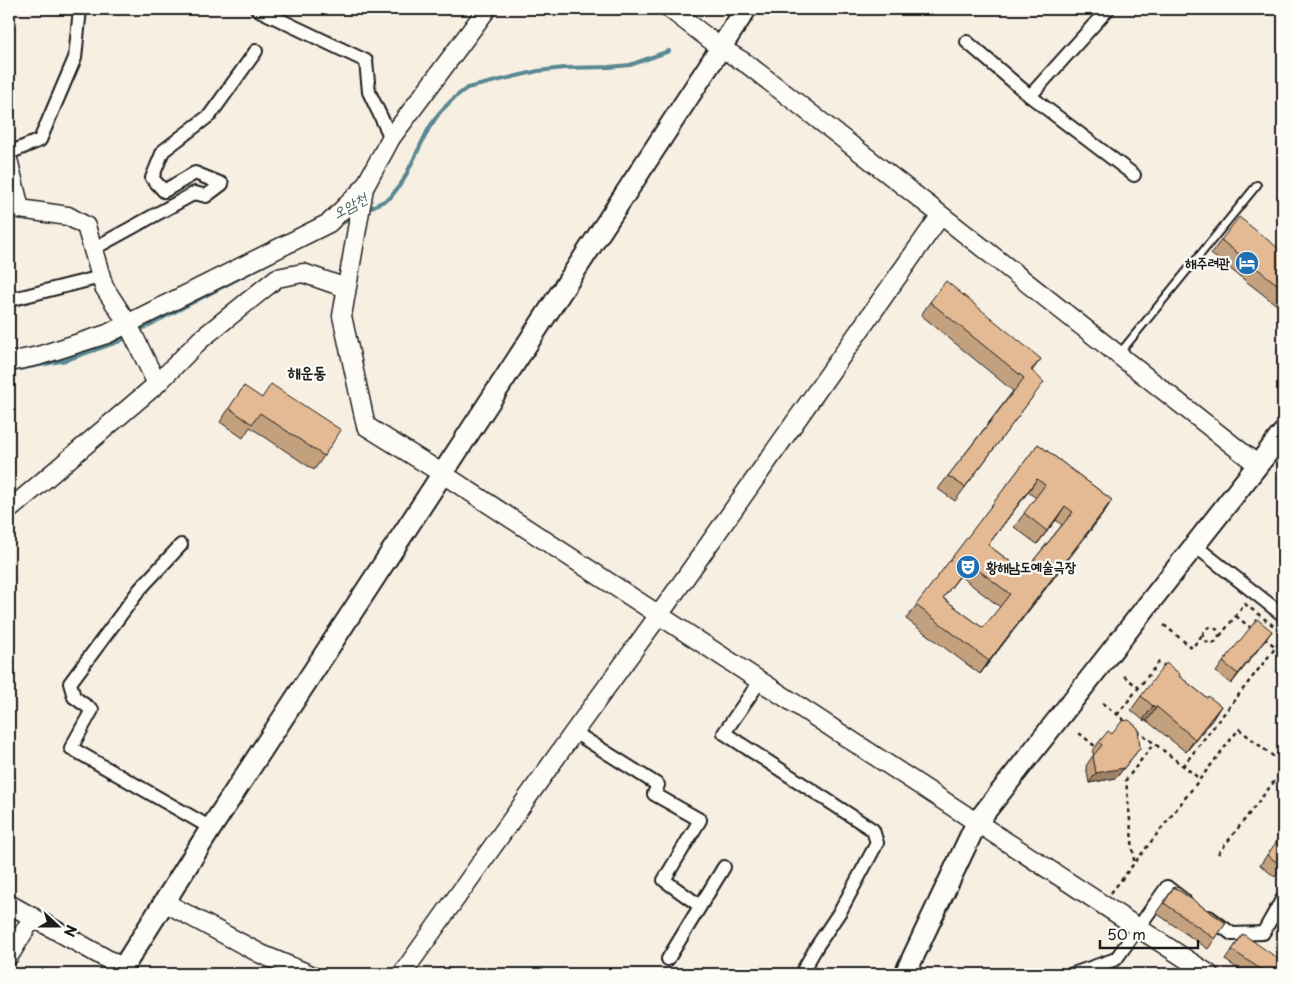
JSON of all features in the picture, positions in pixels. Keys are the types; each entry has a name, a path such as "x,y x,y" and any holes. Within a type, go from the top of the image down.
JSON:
{"main road":[{"path":"121,971 211,828 746,9"},
{"path":"905,974 977,822 1283,433"}],"street":[{"path":"9,153 40,140 75,58 80,9"},
{"path":"256,9 366,61 369,92 390,138"},
{"path":"487,9 390,138 362,195 342,316 366,426 443,474 1209,974"},
{"path":"670,9 721,48 747,64 1258,465"},
{"path":"1030,96 1108,9"},
{"path":"967,42 1030,96 1134,175"},
{"path":"93,249 195,193 206,196 222,184 195,173 164,190 152,178 162,151 210,116 256,51"},
{"path":"9,162 14,206 68,216 86,226 104,287 131,331 157,384"},
{"path":"9,362 38,356 107,334 131,331 329,223 362,195"},
{"path":"402,974 659,615 941,215"},
{"path":"9,510 157,384 200,340 277,278 302,273 346,288"},
{"path":"9,300 101,276"},
{"path":"1194,545 1283,615"},
{"path":"181,546 140,589 70,683 74,697 92,710 70,748 211,828"},
{"path":"760,681 724,733 873,830 877,843 841,910 801,974"},
{"path":"574,732 658,785 654,794 700,820 664,880 700,906"},
{"path":"668,959 724,867"},
{"path":"1073,974 1116,959 1167,887 1232,934 1263,933 1283,898"},
{"path":"164,902 261,954 309,974"},
{"path":"9,904 121,971"},
{"path":"9,956 33,917"}],"lane":[{"path":"1118,355 1257,185"}],"path":[{"path":"1203,634 1207,642 1217,641 1245,604 1283,633"},
{"path":"1236,616 1256,632"},
{"path":"1164,625 1192,648 1207,628 1212,626 1219,631 1220,636"},
{"path":"1263,637 1276,648"},
{"path":"1183,766 1283,638"},
{"path":"1117,714 1159,662 1166,667"},
{"path":"1124,676 1138,687"},
{"path":"1102,703 1200,779"},
{"path":"1111,893 1239,729 1283,764"},
{"path":"1079,733 1096,747"},
{"path":"1134,863 1126,780 1154,743"},
{"path":"1218,854 1283,770"}],"building":[{"path":"1239,217 1283,252 1283,289 1221,240"},
{"path":"946,281 1041,359 1031,370 1044,382 965,487 948,476 1024,378 930,302"},
{"path":"271,384 341,430 324,456 260,413 252,424 229,408 244,386 262,398"},
{"name":"황해남도예술극장","path":"1038,444 1112,500 989,661 916,605","holes":["1037,479 1045,485 1024,513 1047,531 1065,506 1073,512 1024,572 988,545","969,563 1010,594 983,628 943,598"]},
{"path":"1257,619 1272,631 1238,674 1223,662"},
{"path":"1166,663 1207,698 1208,696 1221,706 1195,739 1141,696"},
{"path":"1129,720 1138,728 1140,748 1124,768 1096,773 1093,756 1102,745 1099,742 1108,731 1112,734 1122,721"},
{"path":"1283,833 1283,864 1282,866 1267,855"},
{"path":"1174,887 1226,923 1215,939 1164,903"},
{"path":"1243,934 1283,962 1283,974 1268,974 1232,950"}],"waterway":[{"name":"오암천","path":"366,210 390,198 403,181 429,128 440,112 467,88 538,71 630,65 669,51"},
{"name":"오암천","path":"337,226 353,217"},
{"name":"오암천","path":"136,332 272,261"},
{"name":"오암천","path":"9,371 66,360 128,337"}],"place":[{"name":"해주려관","path":"1247,263"},
{"name":"황해남도예술극장","path":"968,567"}],"district":[{"name":"해운동","path":"307,372"}]}
